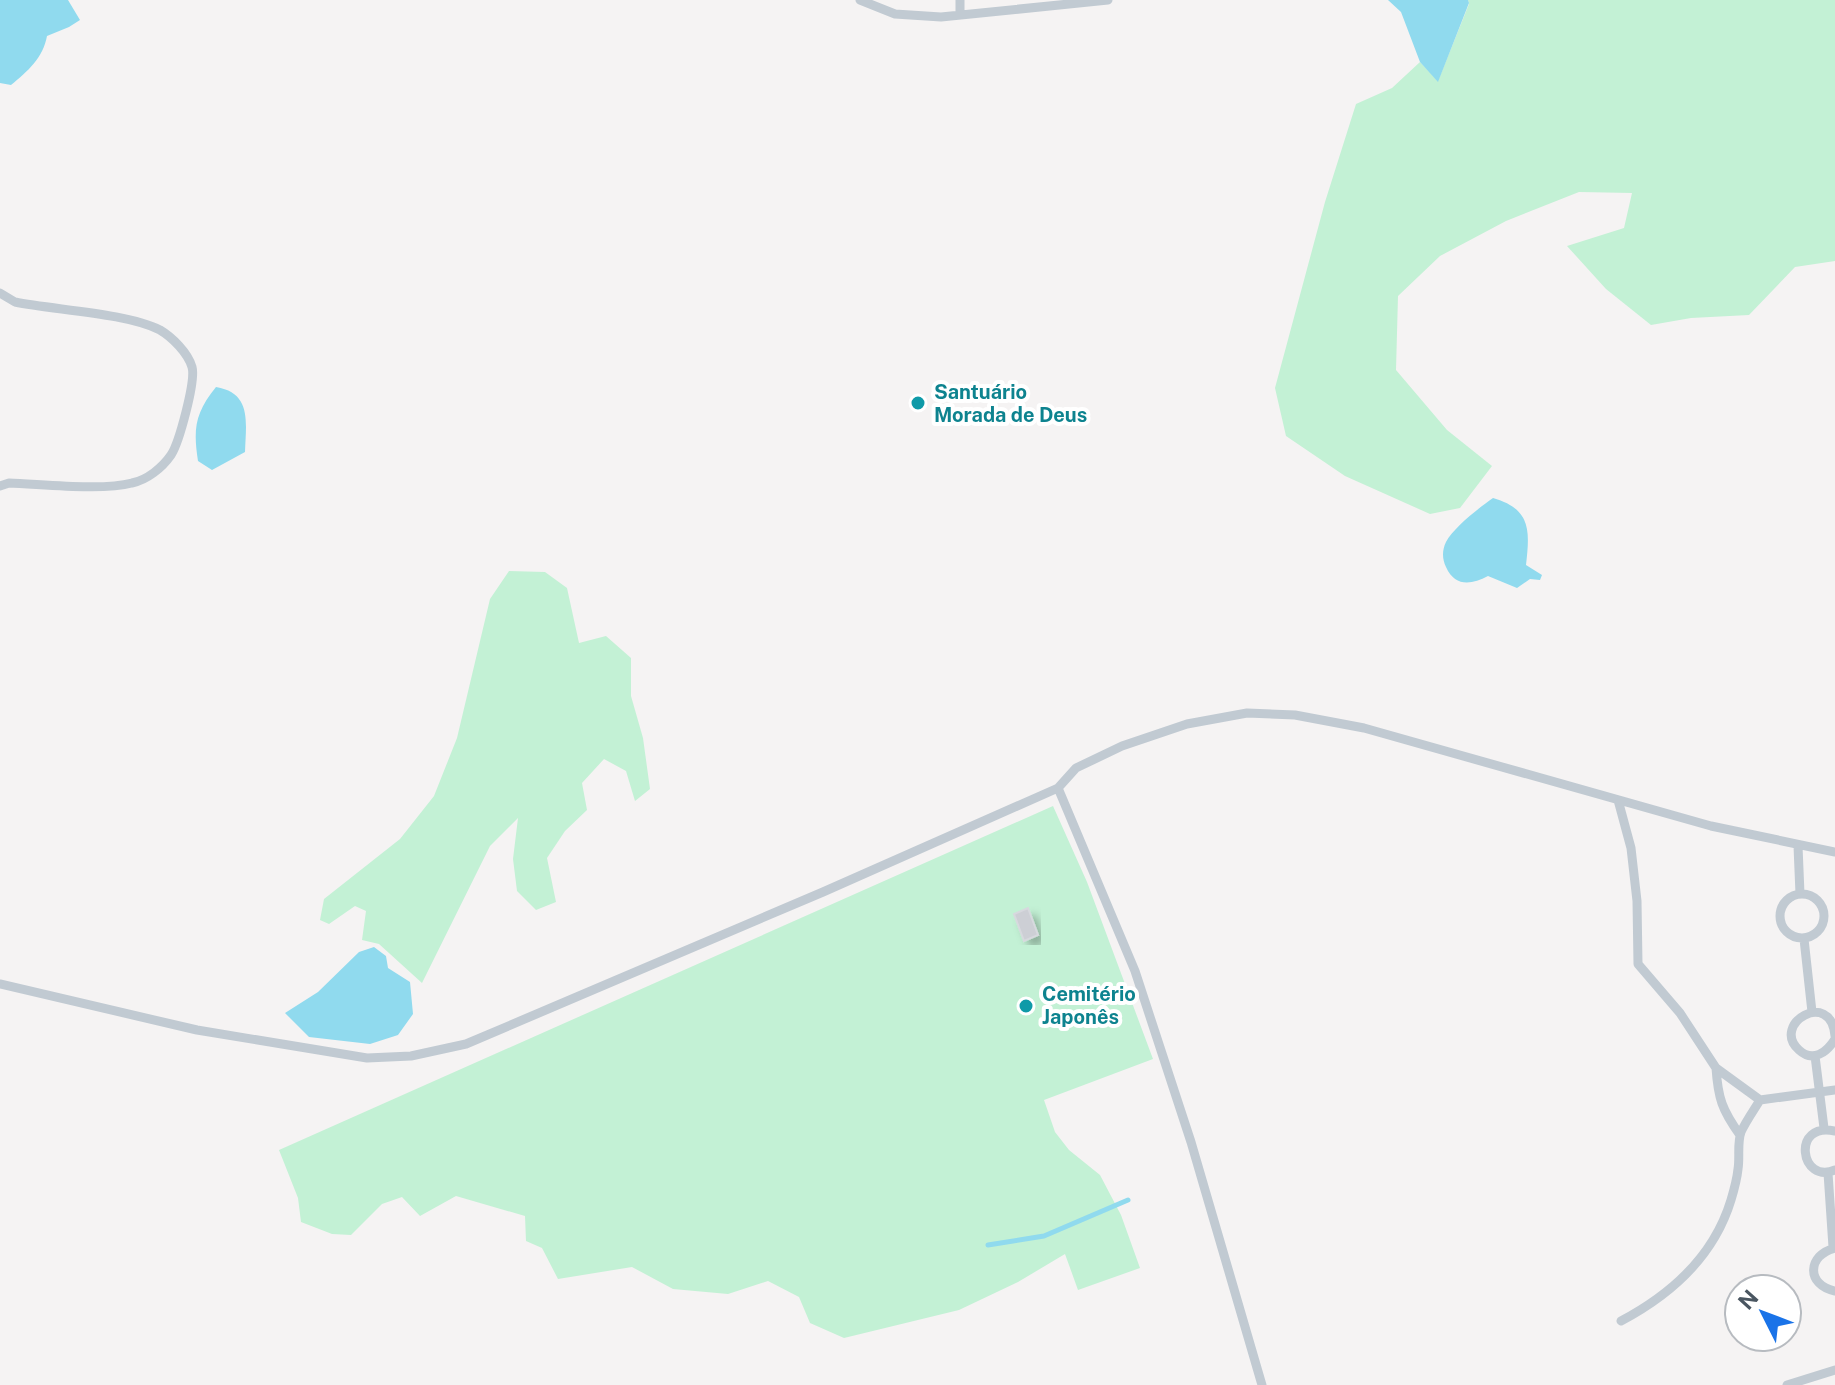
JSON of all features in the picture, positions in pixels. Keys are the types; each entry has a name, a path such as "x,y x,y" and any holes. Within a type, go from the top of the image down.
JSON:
{"lane":[{"path":"860,0 895,14 941,17 1108,0"},
{"path":"960,0 960,15"},
{"path":"0,293 15,302 128,320 160,331 178,346 191,366 193,387 173,454 156,472 132,483 9,483 0,486"},
{"path":"0,984 197,1030 367,1058 411,1056 466,1044 809,898 1058,788 1076,768 1122,746 1187,724 1247,713 1295,715 1364,728 1711,826 1835,852"},
{"path":"1058,788 1135,971 1191,1142 1262,1385"},
{"path":"1618,800 1631,848 1637,901 1638,964 1680,1013 1716,1068 1760,1100 1835,1090"},
{"path":"1798,846 1800,894"},
{"path":"1800,894 1814,897 1823,908 1824,921 1817,933 1804,939 1791,935 1782,925 1781,911 1788,899 1800,894"},
{"path":"1804,939 1812,1012"},
{"path":"1812,1012 1825,1015 1834,1025 1835,1038 1828,1051 1815,1056 1802,1053 1793,1043 1792,1029 1799,1017 1812,1012"},
{"path":"1815,1056 1830,1129 1812,1133 1804,1145 1806,1159 1814,1169 1832,1171 1834,1247 1821,1253 1814,1265 1815,1278 1824,1289 1835,1291"},
{"path":"1716,1068 1718,1096 1725,1115 1740,1135"},
{"path":"1621,1321 1651,1305 1677,1285 1700,1260 1712,1241 1731,1201 1738,1168 1740,1135 1760,1100"},
{"path":"1787,1385 1835,1370"}],"green space":[{"path":"1468,0 1835,0 1835,261 1795,267 1749,315 1691,318 1651,325 1606,289 1567,246 1624,228 1632,193 1579,192 1506,221 1440,256 1398,296 1396,370 1447,430 1492,466 1460,508 1430,514 1345,476 1286,436 1275,388 1325,202 1356,104 1392,88 1420,62 1438,81"},
{"path":"509,571 545,572 567,588 579,643 606,636 631,658 631,696 643,738 650,789 635,801 626,771 604,759 582,783 587,810 565,831 547,858 556,902 536,910 517,891 513,859 518,818 490,846 422,983 379,944 362,940 366,911 355,906 329,924 320,920 324,899 400,839 434,796 457,738 490,599"},
{"path":"1053,806 1087,882 1153,1059 1044,1100 1055,1132 1069,1150 1100,1175 1121,1215 1140,1268 1078,1290 1065,1254 1018,1282 959,1310 844,1338 810,1323 799,1297 768,1281 728,1294 673,1289 632,1267 558,1279 542,1248 526,1241 525,1216 456,1196 420,1216 402,1197 382,1204 351,1235 332,1234 301,1222 298,1198 279,1150"}],"water":[{"path":"0,0 68,0 80,20 47,36 38,57 11,85 0,83"},
{"path":"1388,0 1468,0 1438,82 1420,62 1401,12"},
{"path":"216,387 228,390 241,402 246,420 245,452 212,470 198,461 196,430 200,413"},
{"path":"1493,498 1515,508 1521,515 1528,541 1526,565 1542,575 1540,580 1530,579 1517,588 1488,576 1476,581 1459,581 1450,573 1443,558 1446,542 1461,524"},
{"path":"374,947 386,956 388,968 410,982 413,1014 398,1035 370,1044 309,1037 285,1013 318,992 359,952"}],"building":[{"path":"1028,908 1038,935 1024,941 1014,914"}],"waterway":[{"path":"988,1245 1044,1236 1128,1200"}],"place":[{"name":"Santuário Morada de Deus","path":"918,403"},
{"name":"Cemitério Japonês","path":"1026,1006"}]}
